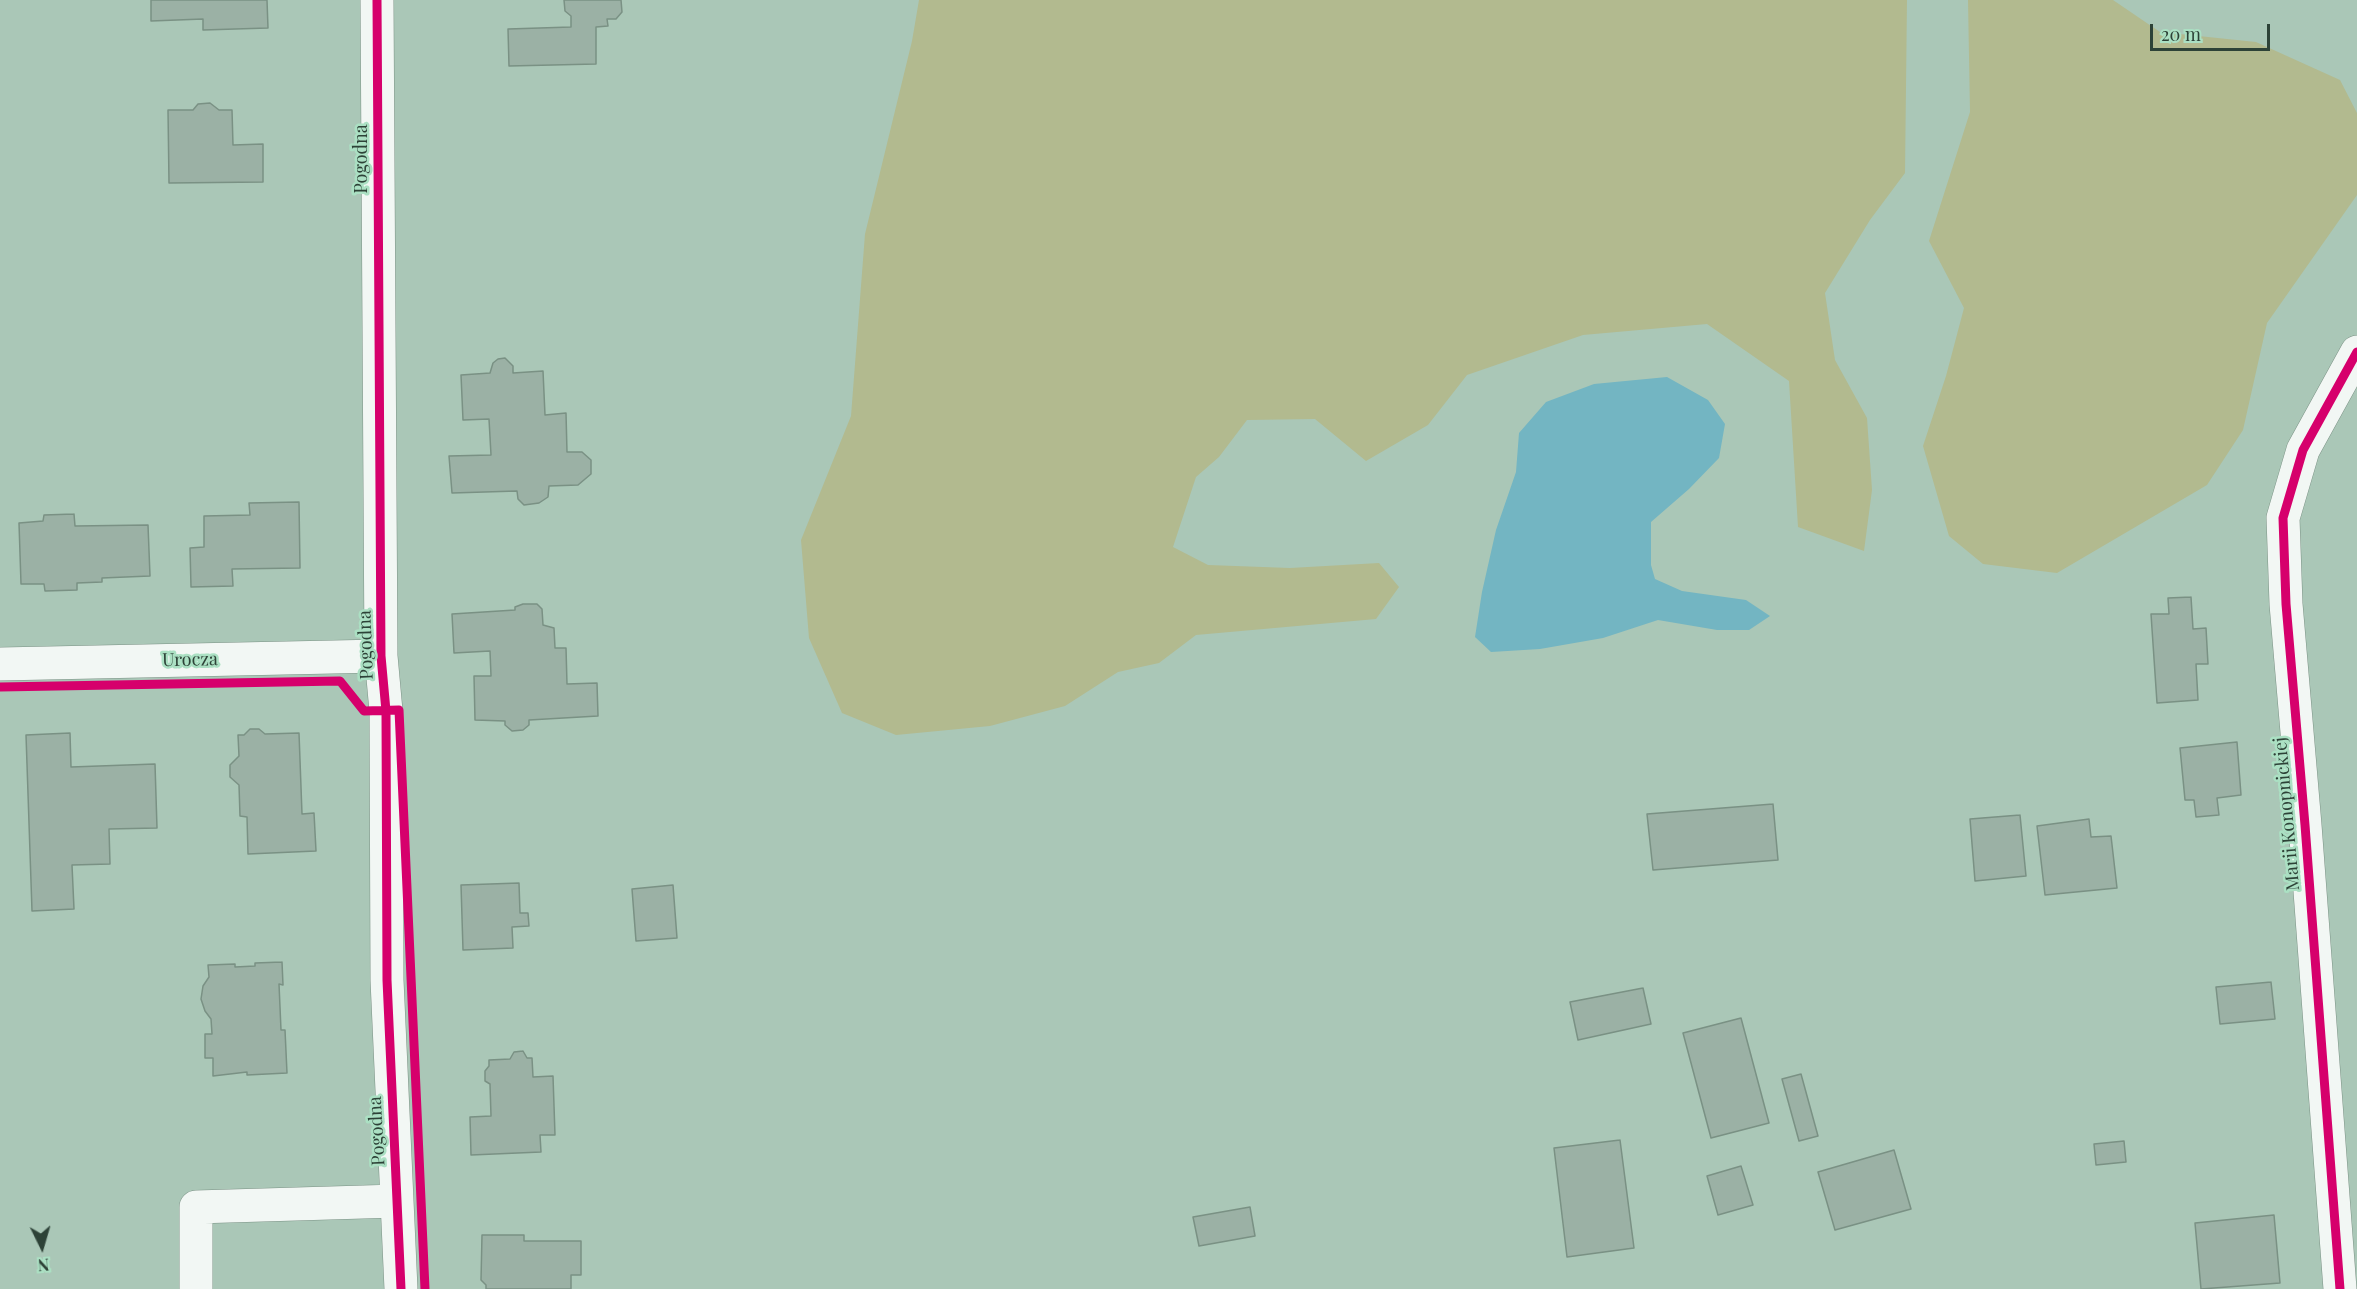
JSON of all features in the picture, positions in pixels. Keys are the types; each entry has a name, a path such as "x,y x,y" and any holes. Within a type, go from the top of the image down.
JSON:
{"street":[{"name":"Pogodna","path":"377,0 381,656 386,711 387,980 401,1289"},
{"name":"Marii Konopnickiej","path":"2340,1289 2286,604 2283,518 2303,450 2357,352"},
{"name":"Urocza","path":"0,664 381,656"},
{"path":"196,1289 196,1207 397,1201"}],"green space":[{"path":"919,0 1907,0 1905,173 1870,220 1825,293 1835,360 1867,418 1872,490 1864,551 1798,527 1789,381 1707,324 1583,335 1467,375 1428,425 1366,461 1315,419 1247,420 1219,457 1196,477 1173,547 1208,565 1290,568 1379,563 1399,587 1376,619 1196,635 1159,663 1118,672 1065,706 990,726 896,735 842,713 809,638 801,540 851,416 865,234 912,41"},
{"path":"1968,0 2113,0 2160,32 2256,42 2340,80 2357,113 2357,195 2267,323 2243,430 2207,485 2057,573 1983,564 1949,536 1923,446 1946,376 1964,308 1929,241 1970,112"}],"water":[{"path":"1667,377 1708,400 1725,424 1719,458 1689,489 1651,522 1651,565 1655,579 1682,591 1746,600 1770,616 1749,630 1717,630 1658,620 1603,638 1540,649 1491,652 1475,637 1496,530 1516,472 1519,433 1546,402 1594,384"}],"building":[{"path":"151,0 267,0 268,28 203,30 203,19 151,21"},
{"path":"564,0 621,0 622,12 616,19 607,19 608,26 596,27 596,64 509,66 508,29 571,27 571,16 565,11"},
{"path":"210,103 219,110 232,110 233,145 263,144 263,182 169,183 168,110 193,110 198,104"},
{"path":"505,358 513,366 513,373 543,371 545,415 566,413 567,452 582,452 591,460 591,474 578,485 549,486 548,497 539,503 524,505 518,499 517,491 452,493 449,456 491,455 489,419 463,420 461,375 490,373 493,363"},
{"path":"299,502 300,568 232,569 233,586 191,587 190,548 204,547 204,516 250,515 249,503"},
{"path":"74,514 75,526 148,525 150,576 102,578 102,582 77,583 77,590 45,591 44,584 21,584 19,523 43,521 44,515"},
{"path":"2191,597 2193,629 2206,628 2208,664 2196,664 2198,700 2157,703 2151,614 2169,614 2168,598"},
{"path":"523,604 537,604 542,609 543,625 554,628 555,648 566,648 567,684 597,683 598,716 529,720 529,725 523,730 512,731 505,725 505,721 475,720 474,676 491,676 490,651 454,653 452,614 515,610 515,607"},
{"path":"250,729 259,729 265,734 299,733 302,814 314,813 316,851 248,854 247,817 240,816 239,785 230,777 230,765 239,756 238,735 244,735"},
{"path":"70,733 71,767 155,764 157,828 109,829 110,864 72,865 74,909 32,911 26,735"},
{"path":"2237,742 2241,795 2217,798 2219,815 2196,817 2194,800 2185,800 2180,748"},
{"path":"1773,804 1778,860 1653,870 1647,814"},
{"path":"2020,815 2026,876 1975,881 1970,819"},
{"path":"2089,819 2091,837 2111,836 2117,888 2045,895 2037,826"},
{"path":"519,883 520,913 528,913 529,926 512,927 513,948 463,950 461,885"},
{"path":"673,885 677,938 636,941 632,889"},
{"path":"282,962 283,985 279,984 281,1030 285,1030 287,1073 247,1075 247,1072 213,1076 213,1058 205,1058 205,1034 212,1034 211,1019 201,999 203,986 209,977 208,965 235,964 235,967 255,966 255,963"},
{"path":"2271,982 2275,1019 2220,1024 2216,987"},
{"path":"1643,988 1651,1024 1578,1040 1570,1002"},
{"path":"1741,1018 1769,1123 1711,1138 1683,1033"},
{"path":"523,1051 527,1058 532,1058 533,1077 553,1076 555,1135 540,1135 541,1152 471,1155 470,1117 491,1116 490,1084 485,1081 485,1071 489,1066 489,1060 510,1059 514,1052"},
{"path":"1801,1074 1818,1136 1799,1141 1782,1079"},
{"path":"1620,1140 1634,1248 1567,1257 1554,1148"},
{"path":"2124,1141 2126,1162 2096,1165 2094,1144"},
{"path":"1894,1150 1911,1209 1835,1230 1818,1172"},
{"path":"1741,1166 1753,1205 1718,1215 1707,1176"},
{"path":"1250,1207 1255,1236 1199,1246 1193,1217"},
{"path":"2274,1215 2280,1283 2201,1289 2195,1223"},
{"path":"482,1235 524,1235 524,1241 581,1241 581,1275 571,1275 571,1289 486,1289 486,1285 481,1280"}],"cycle path":[{"path":"377,0 381,656 386,711 387,980 401,1289"},
{"path":"2340,1289 2286,604 2283,518 2303,450 2357,352"},
{"path":"0,687 340,681 364,711 399,710 425,1289"}]}
